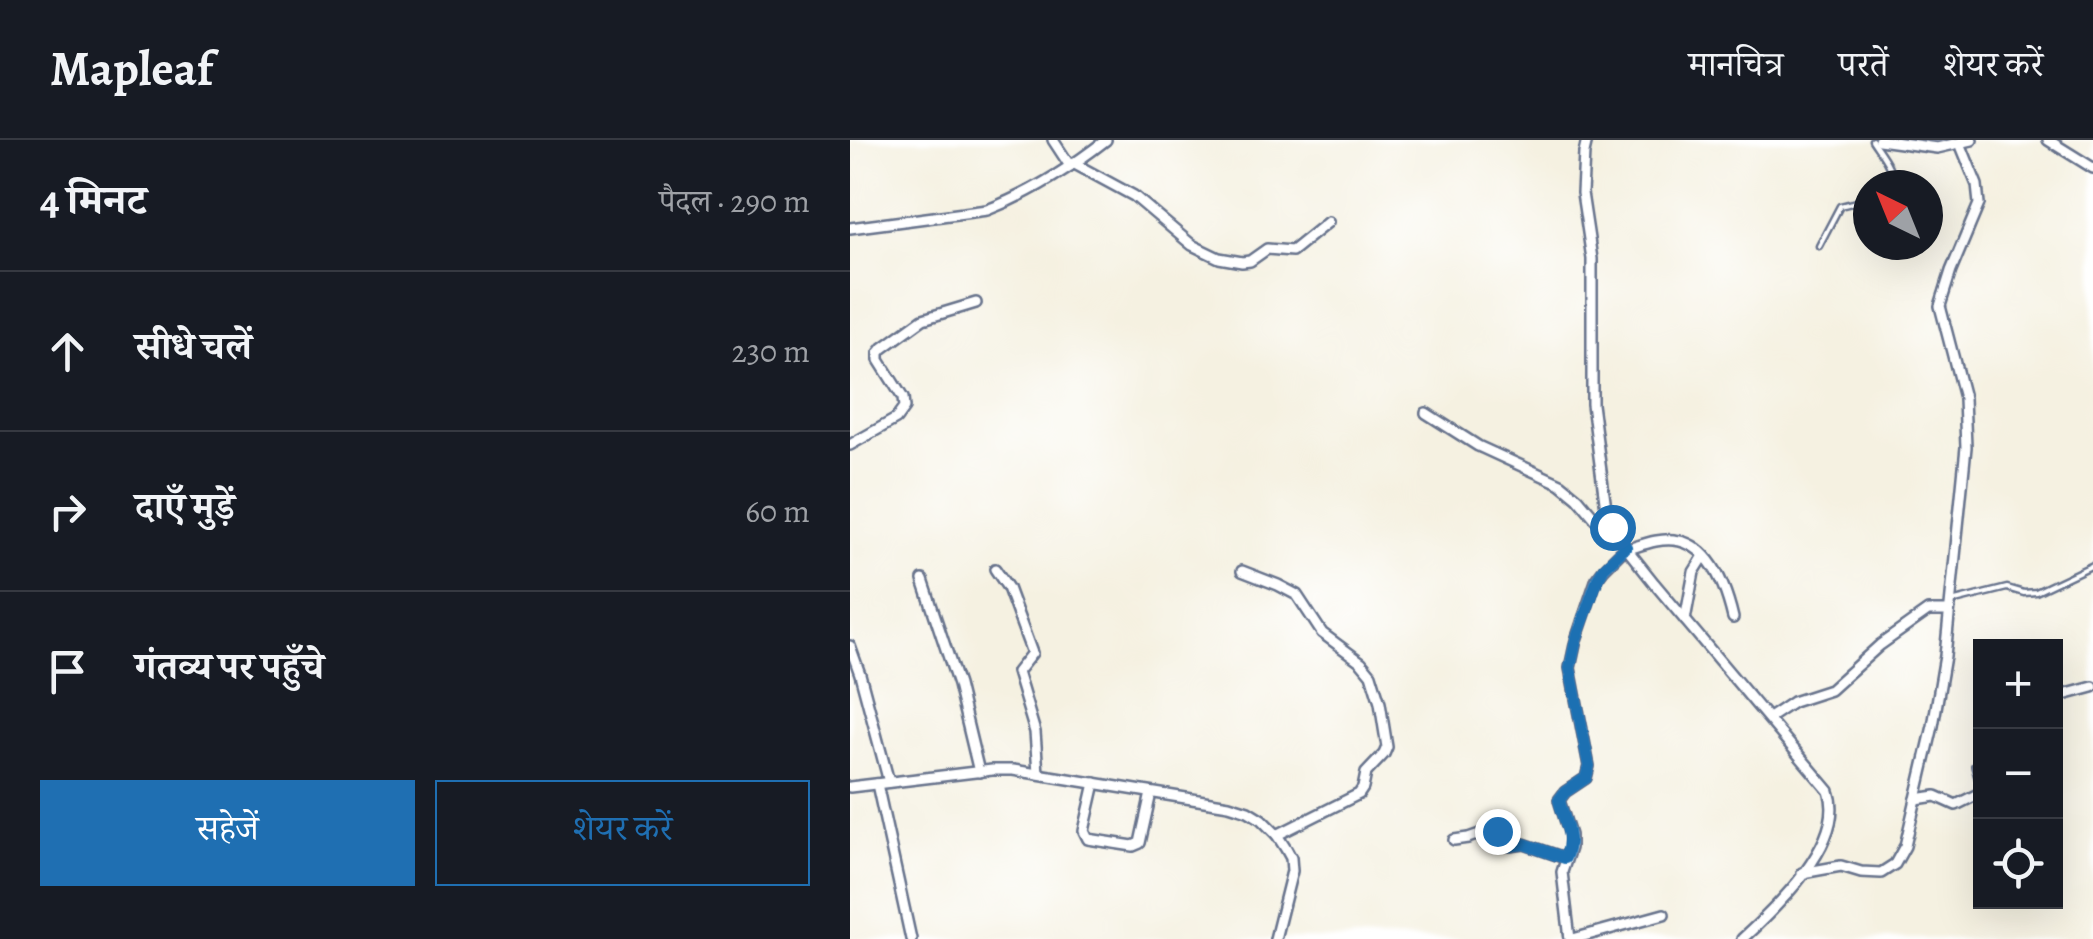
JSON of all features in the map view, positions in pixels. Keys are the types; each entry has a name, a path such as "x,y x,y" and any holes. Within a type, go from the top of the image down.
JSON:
{"street":[{"path":"1053,140 1072,164 1134,196 1192,245 1219,258 1250,260 1266,249 1292,251 1328,222"},
{"path":"850,228 987,210 1072,164 1106,140"},
{"path":"1587,140 1582,194 1592,258 1592,404 1607,516 1624,545 1832,798 1828,836 1763,920 1742,939"},
{"path":"1876,140 1936,148 1972,140"},
{"path":"2056,142 2093,168"},
{"path":"1802,873 1840,866 1881,873 1900,856 1940,691 1962,506 1966,422 1960,378 1940,306 1979,204 1977,185 1960,143"},
{"path":"850,444 896,420 904,408 903,398 879,360 883,348 923,320 976,303"},
{"path":"1426,413 1478,446 1561,484 1624,545"},
{"path":"1664,914 1572,939 1562,872 1570,835 1559,800 1586,778 1589,766 1571,681 1571,656 1598,578 1624,545 1669,539 1690,545 1704,556 1724,584 1733,618"},
{"path":"1685,620 1694,572 1704,556"},
{"path":"995,569 1008,588 1032,653 1017,672 1035,732 1038,773"},
{"path":"1242,571 1297,595 1322,633 1366,668 1377,690 1388,743 1384,754 1366,774 1359,794 1278,835"},
{"path":"924,580 958,685 980,772"},
{"path":"1769,718 1793,702 1830,690 1880,645 1928,611 1950,606"},
{"path":"850,646 889,782"},
{"path":"2063,695 2093,687"},
{"path":"850,787 1013,770 1248,811 1278,835 1291,858 1292,871 1275,939"},
{"path":"1094,783 1084,834 1088,839 1103,842 1133,846 1140,843 1151,792"},
{"path":"877,784 911,939"},
{"path":"1916,798 1936,796 1956,806 1973,797"},
{"path":"1454,840 1494,829 1510,846 1524,844 1565,858"}],"lane":[{"path":"1876,140 1891,170"},
{"path":"1819,246 1840,206 1853,203"},
{"path":"1950,606 2007,588 2036,592 2093,565"}],"route":[{"path":"1497,831 1510,846 1524,844 1565,858 1570,848 1559,800 1586,778 1589,766 1571,681 1571,656 1598,578 1626,547 1612,527"}]}
